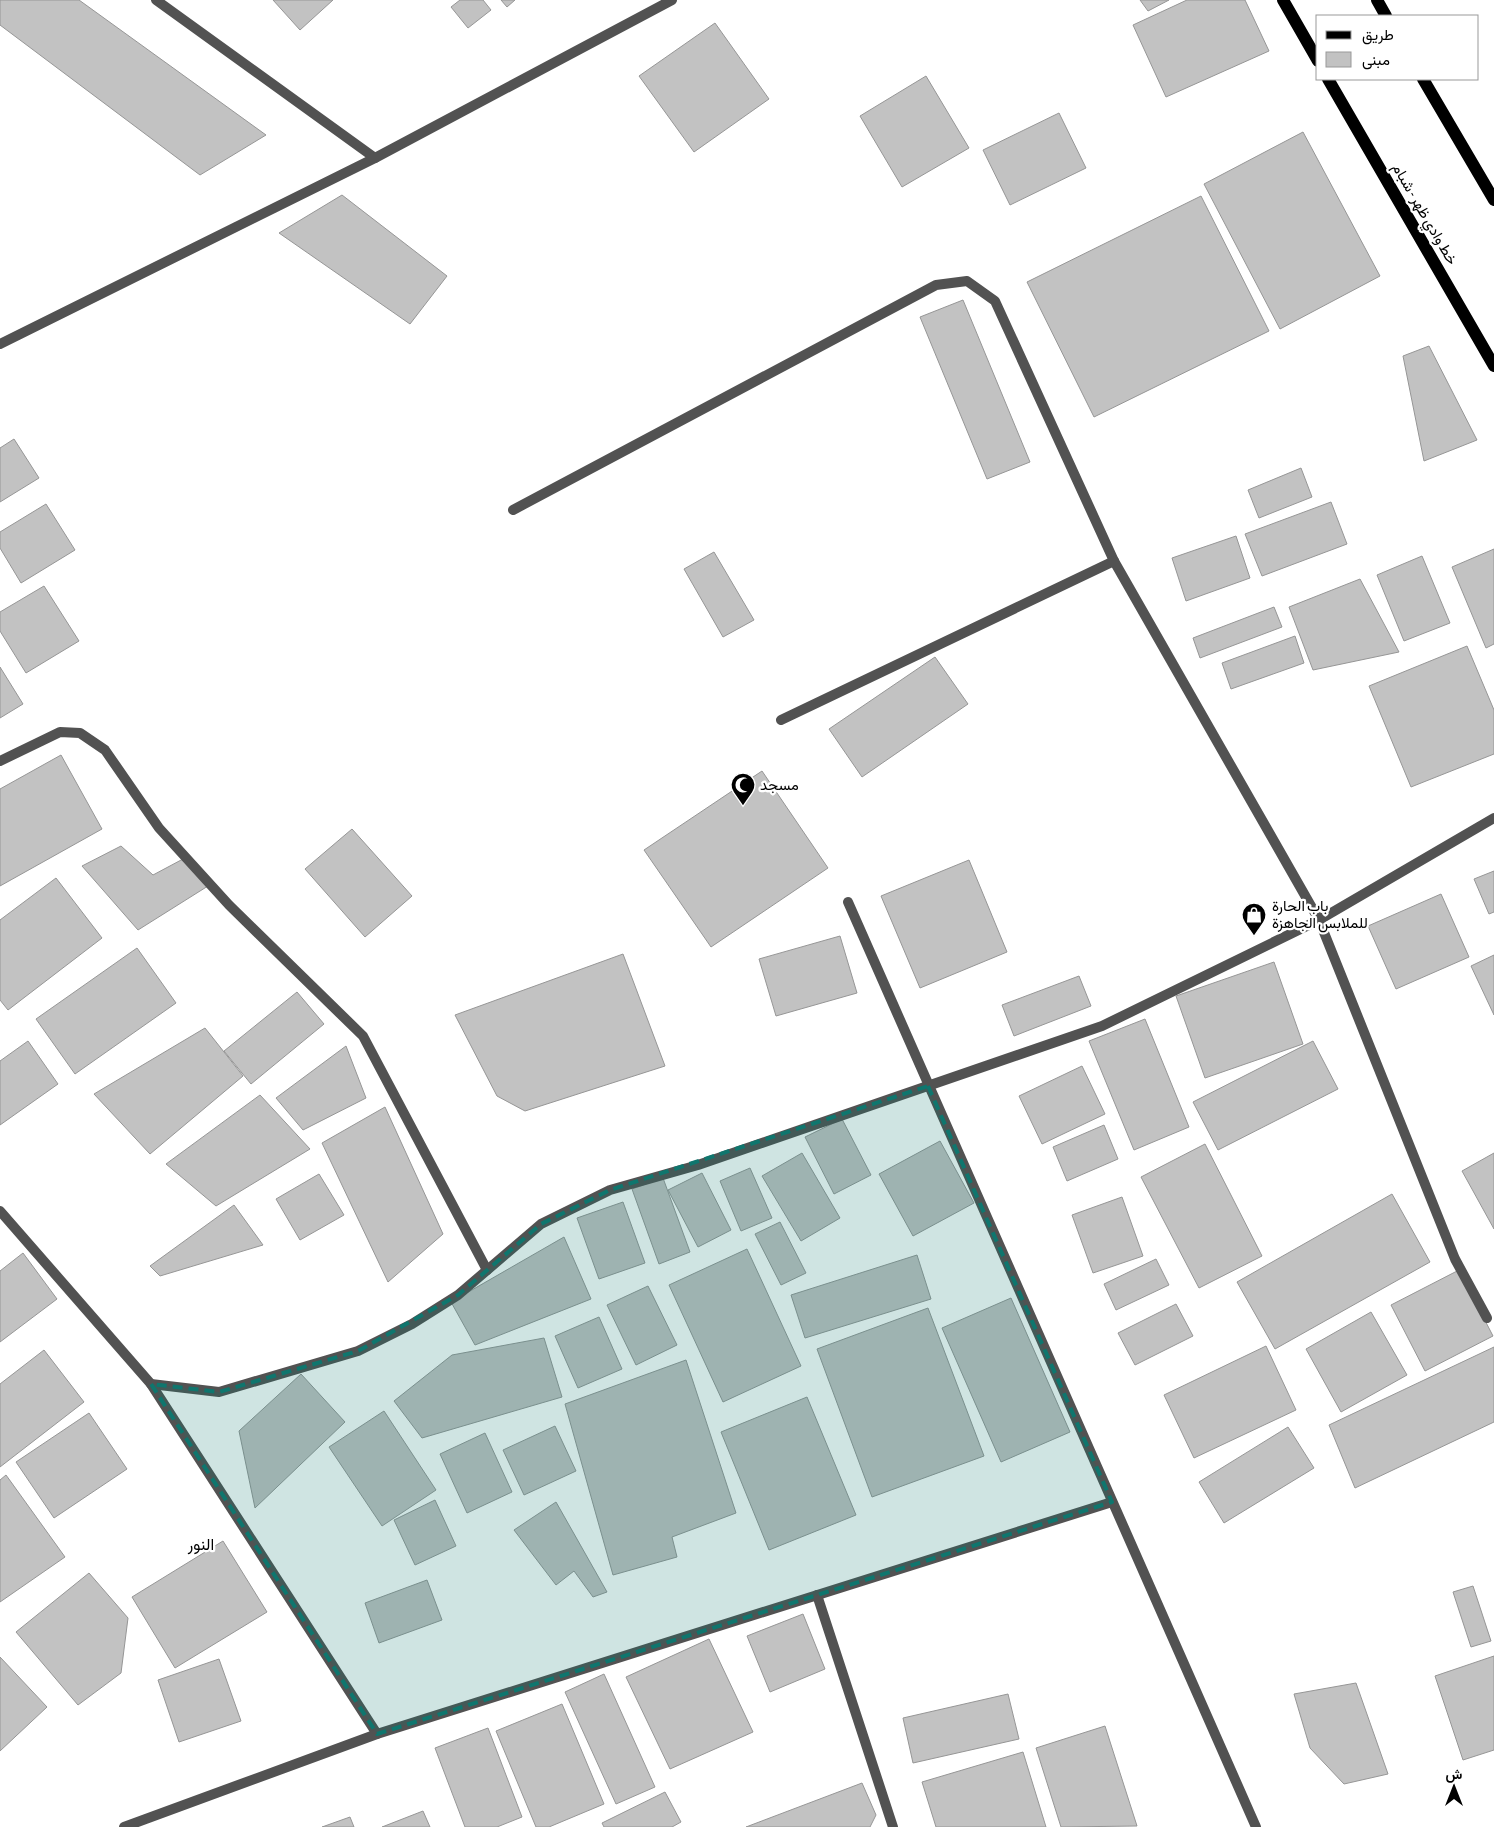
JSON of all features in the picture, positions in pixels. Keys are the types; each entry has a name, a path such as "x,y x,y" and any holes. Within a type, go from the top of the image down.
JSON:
{"main road":[{"path":"1283,0 1316,58"},
{"path":"1377,0 1385,15"},
{"name":"خط وادي ظهر - شبام","path":"1329,80 1494,366"},
{"path":"1424,80 1494,200"}],"street":[{"path":"156,0 375,158"},
{"path":"0,344 375,158 672,0"},
{"path":"513,510 936,285 967,281 996,301 1114,561 1319,920 1455,1259 1487,1318"},
{"path":"781,720 1114,561"},
{"path":"0,761 60,732 80,733 105,750 159,828 229,905 363,1036 487,1270"},
{"path":"151,1384 219,1392 358,1351 412,1324 458,1295 541,1224 610,1190 698,1165 1102,1026 1319,920 1494,818"},
{"path":"848,902 1256,1827"},
{"path":"0,1211 151,1384 377,1734"},
{"path":"124,1827 377,1734 1112,1502"},
{"path":"817,1595 893,1827"}],"highlighted area":[{"path":"928,1086 1112,1502 377,1734 151,1384 219,1392 358,1351 458,1295 541,1224 610,1190"}],"building":[{"path":"0,0 79,0 266,135 200,175 0,25"},
{"path":"273,0 333,0 300,30"},
{"path":"460,0 483,0 491,10 468,28 451,7"},
{"path":"501,0 515,0 507,7"},
{"path":"1140,0 1169,0 1148,11"},
{"path":"1187,0 1245,0 1269,51 1166,97 1133,25"},
{"path":"715,23 769,99 694,152 639,76"},
{"path":"926,76 969,148 902,187 860,116"},
{"path":"1059,113 1086,168 1010,205 983,150"},
{"path":"1303,132 1380,276 1280,329 1204,184"},
{"path":"342,195 447,276 410,324 279,233"},
{"path":"1201,196 1269,331 1094,417 1027,282"},
{"path":"963,300 1030,462 987,479 920,317"},
{"path":"1429,346 1477,440 1424,461 1403,356"},
{"path":"14,439 39,478 0,502 0,448"},
{"path":"1301,468 1312,497 1259,518 1248,490"},
{"path":"1331,502 1347,544 1262,576 1245,534"},
{"path":"46,504 75,550 21,583 0,548 0,532"},
{"path":"1236,536 1250,578 1186,601 1172,558"},
{"path":"1494,549 1494,644 1486,648 1452,567"},
{"path":"714,552 754,620 723,637 684,569"},
{"path":"1422,556 1450,623 1404,641 1377,575"},
{"path":"1360,579 1399,652 1313,670 1289,607"},
{"path":"44,586 79,641 26,673 0,631 0,612"},
{"path":"1274,607 1282,627 1200,658 1193,638"},
{"path":"1295,636 1304,663 1231,689 1222,663"},
{"path":"1467,646 1494,710 1494,754 1411,787 1369,686"},
{"path":"935,657 968,704 862,777 829,729"},
{"path":"0,667 23,704 0,718"},
{"path":"61,755 102,829 0,886 0,789"},
{"path":"762,771 828,868 711,947 644,850"},
{"path":"352,829 412,896 365,937 305,869"},
{"path":"121,846 153,875 183,859 208,886 138,930 82,866"},
{"path":"969,860 1007,952 920,988 881,896"},
{"path":"1494,871 1494,912 1489,914 1474,879"},
{"path":"56,878 102,938 8,1010 0,1000 0,920"},
{"path":"1441,894 1469,957 1396,989 1368,926"},
{"path":"840,936 857,993 776,1016 759,959"},
{"path":"137,948 176,1003 75,1074 36,1019"},
{"path":"623,954 665,1066 525,1111 497,1096 455,1015"},
{"path":"1494,955 1494,1015 1471,966"},
{"path":"1274,962 1303,1044 1205,1078 1176,996"},
{"path":"1079,976 1091,1006 1014,1036 1002,1005"},
{"path":"297,992 324,1024 251,1084 224,1051"},
{"path":"1145,1019 1189,1127 1134,1150 1089,1041"},
{"path":"205,1028 243,1076 150,1154 94,1094"},
{"path":"28,1041 58,1084 0,1125 0,1061"},
{"path":"1313,1041 1338,1089 1218,1150 1193,1102"},
{"path":"346,1046 366,1098 303,1130 276,1098"},
{"path":"1082,1066 1105,1114 1042,1144 1019,1096"},
{"path":"260,1095 310,1149 216,1206 166,1164"},
{"path":"385,1107 443,1234 388,1282 322,1143"},
{"path":"842,1119 871,1175 834,1194 805,1137"},
{"path":"1104,1125 1118,1159 1067,1181 1053,1147"},
{"path":"940,1141 974,1203 913,1236 879,1174"},
{"path":"1205,1144 1262,1256 1199,1288 1141,1177"},
{"path":"802,1153 840,1218 801,1241 762,1176"},
{"path":"1494,1153 1494,1229 1462,1171"},
{"path":"750,1168 772,1218 741,1231 720,1181"},
{"path":"702,1173 731,1230 698,1247 668,1190"},
{"path":"319,1174 344,1215 300,1240 276,1199"},
{"path":"663,1178 690,1252 659,1264 632,1189"},
{"path":"1392,1194 1430,1262 1275,1349 1237,1282"},
{"path":"1122,1197 1143,1256 1093,1273 1072,1215"},
{"path":"623,1202 645,1263 599,1279 577,1218"},
{"path":"234,1205 263,1245 160,1276 150,1266"},
{"path":"780,1222 806,1273 781,1285 755,1234"},
{"path":"564,1237 591,1299 475,1345 451,1302"},
{"path":"747,1249 801,1366 723,1402 669,1285"},
{"path":"23,1253 57,1299 0,1342 0,1271"},
{"path":"917,1255 931,1299 805,1338 791,1295"},
{"path":"1156,1259 1169,1285 1116,1310 1104,1284"},
{"path":"1459,1270 1493,1336 1425,1371 1391,1305"},
{"path":"648,1286 677,1345 636,1365 607,1305"},
{"path":"1011,1298 1070,1432 1001,1462 942,1328"},
{"path":"1176,1304 1193,1336 1135,1365 1118,1333"},
{"path":"928,1308 984,1456 872,1497 817,1349"},
{"path":"1371,1312 1407,1375 1341,1412 1306,1349"},
{"path":"599,1317 622,1369 578,1388 555,1336"},
{"path":"544,1338 562,1397 422,1438 394,1401 452,1355"},
{"path":"1266,1346 1296,1410 1194,1458 1164,1395"},
{"path":"1494,1347 1494,1422 1355,1488 1329,1425"},
{"path":"44,1350 84,1402 0,1467 0,1384"},
{"path":"686,1360 736,1513 672,1537 677,1557 613,1575 565,1404"},
{"path":"301,1374 345,1422 255,1508 239,1431"},
{"path":"807,1397 856,1515 769,1550 721,1432"},
{"path":"384,1411 436,1490 382,1526 329,1447"},
{"path":"89,1413 127,1469 54,1518 16,1462"},
{"path":"555,1426 576,1471 524,1495 503,1450"},
{"path":"1288,1427 1314,1468 1224,1523 1199,1482"},
{"path":"485,1433 512,1492 467,1513 440,1454"},
{"path":"6,1475 65,1557 0,1602 0,1480"},
{"path":"435,1500 456,1546 415,1565 394,1520"},
{"path":"556,1502 607,1592 593,1597 574,1571 556,1585 514,1530"},
{"path":"223,1541 267,1612 175,1668 132,1597"},
{"path":"89,1573 128,1618 121,1673 78,1705 16,1632"},
{"path":"427,1580 442,1620 379,1643 365,1603"},
{"path":"1473,1586 1491,1641 1471,1647 1453,1592"},
{"path":"803,1614 825,1669 770,1692 747,1636"},
{"path":"709,1639 753,1732 670,1769 626,1677"},
{"path":"1494,1656 1494,1750 1463,1760 1435,1676"},
{"path":"0,1657 47,1707 0,1751"},
{"path":"219,1659 241,1721 179,1742 158,1680"},
{"path":"604,1674 655,1787 616,1804 565,1692"},
{"path":"1356,1683 1388,1774 1344,1784 1310,1748 1294,1694"},
{"path":"1008,1694 1019,1739 913,1763 903,1718"},
{"path":"562,1704 604,1804 549,1827 536,1827 496,1731"},
{"path":"1105,1726 1137,1826 1061,1827 1036,1748"},
{"path":"488,1728 522,1817 497,1827 465,1827 435,1748"},
{"path":"1023,1752 1046,1827 936,1827 922,1782"},
{"path":"862,1783 876,1815 870,1827 746,1827"},
{"path":"665,1792 681,1822 672,1827 604,1827 602,1823"},
{"path":"423,1811 430,1827 382,1827"},
{"path":"350,1817 354,1827 322,1827"}],"place":[{"name":"مسجد","path":"743,806"},
{"name":"باب الحارة للملابس الجاهزة","path":"1254,936"}],"district":[{"name":"النور","path":"201,1544"}]}
